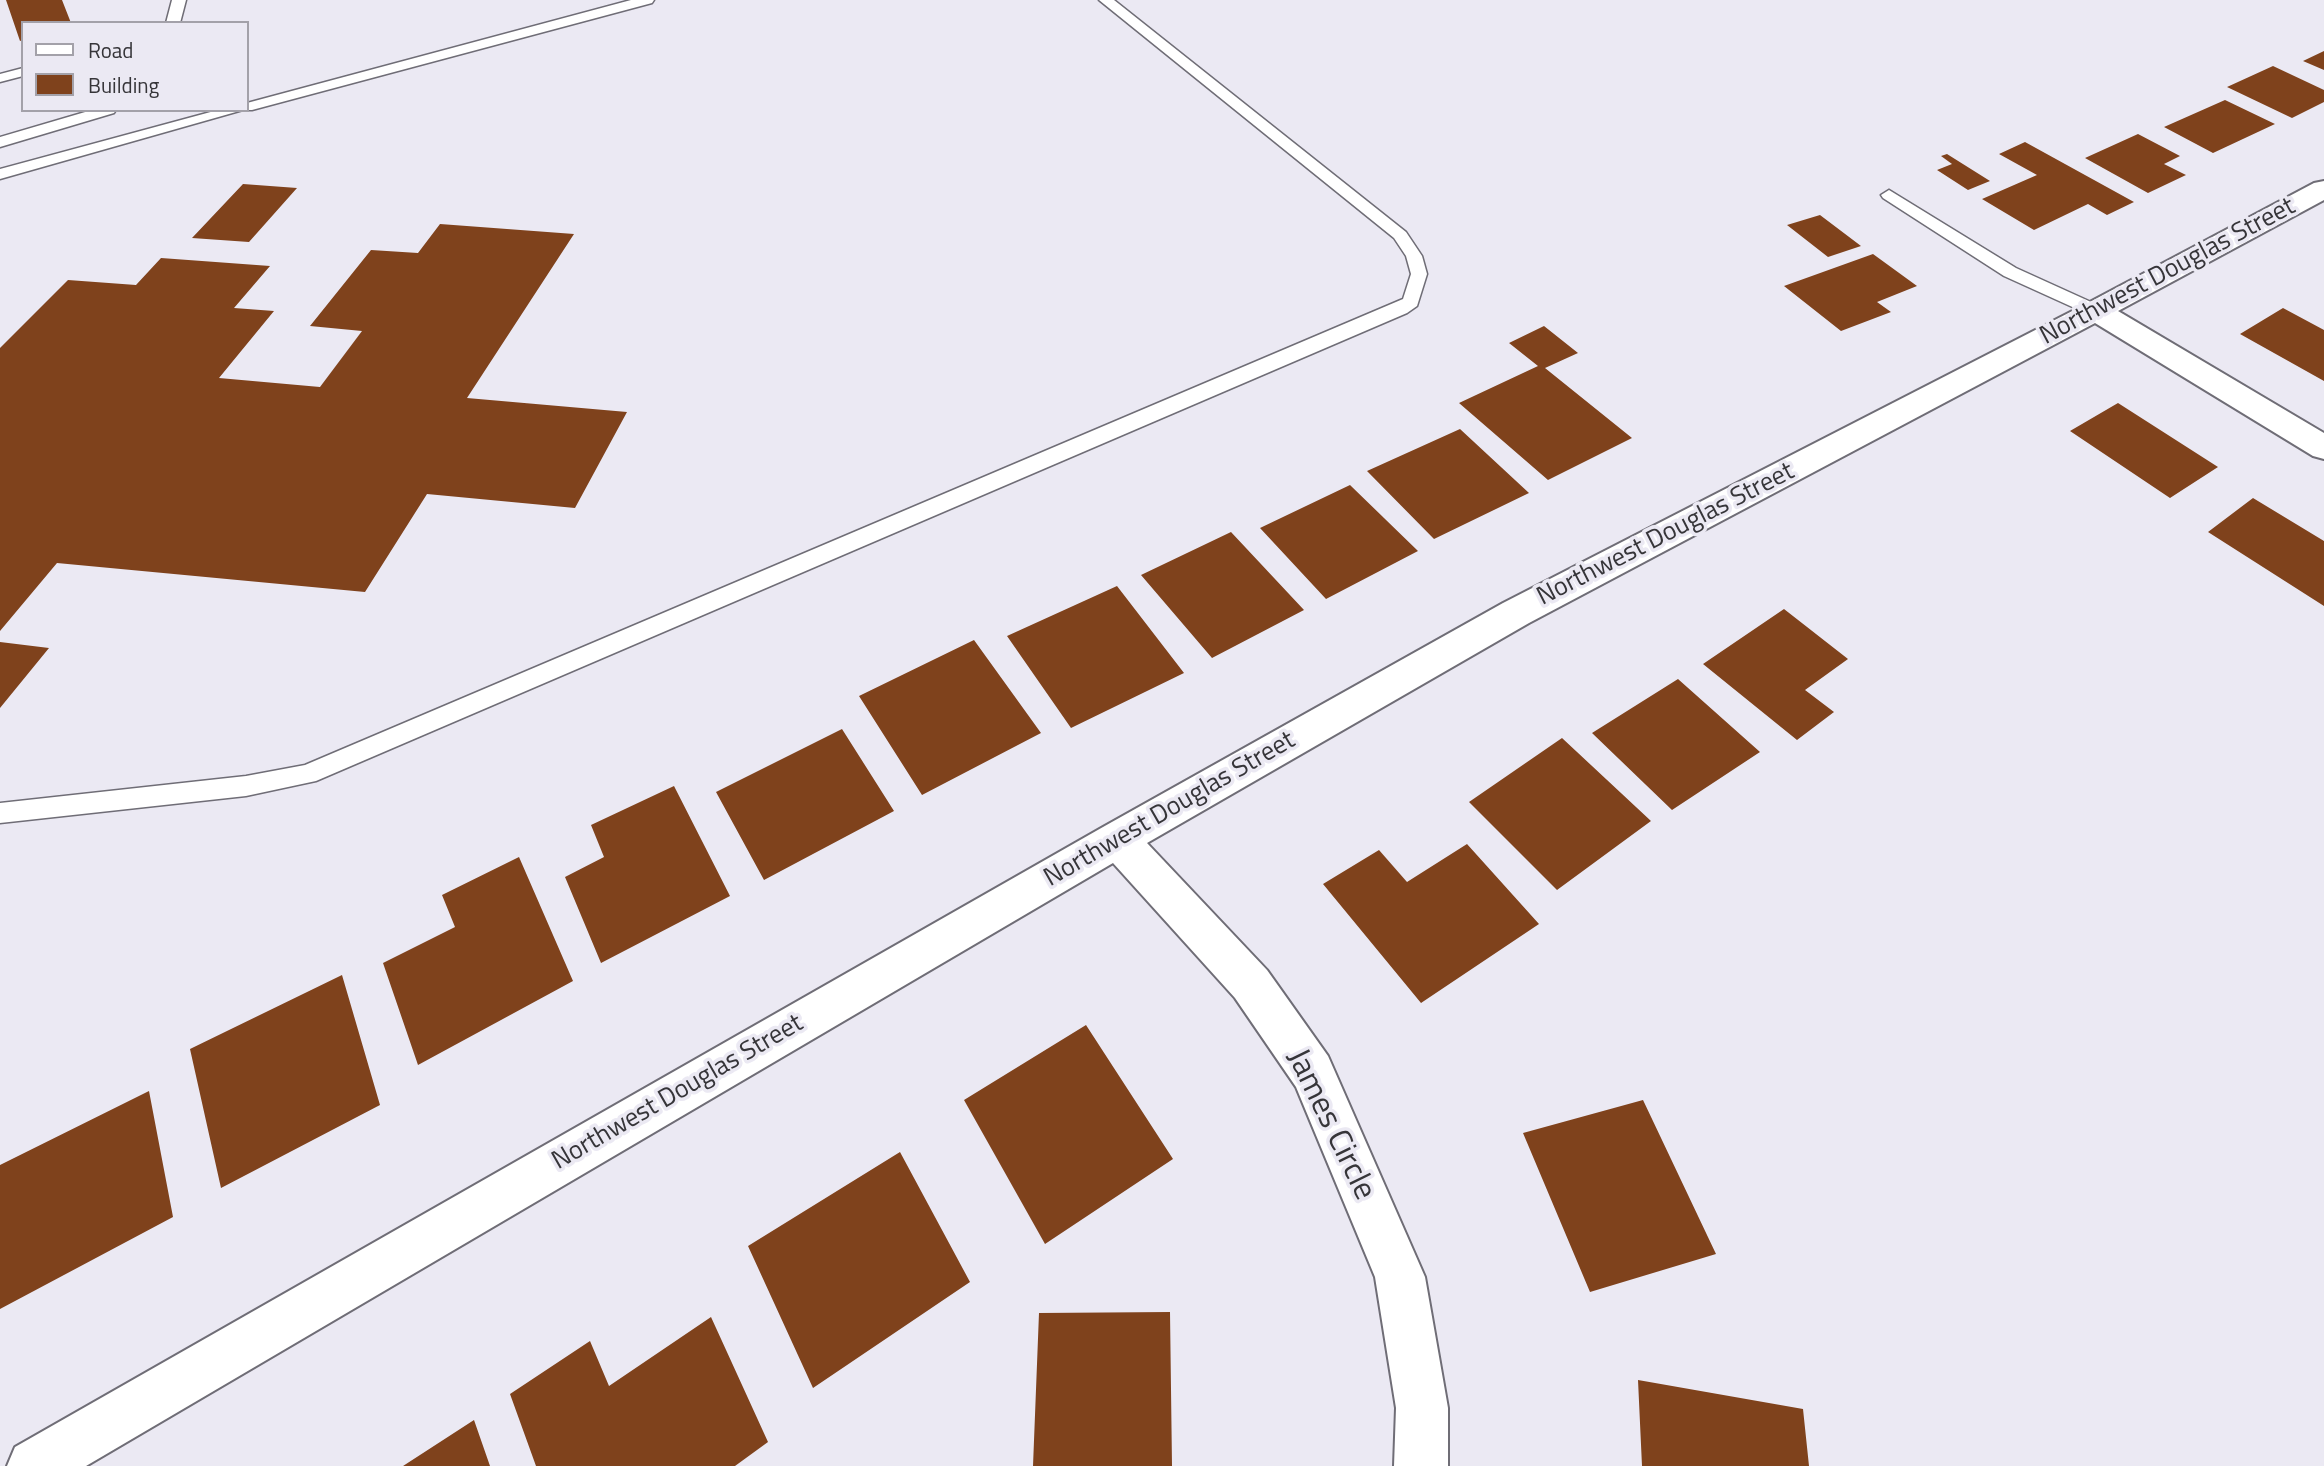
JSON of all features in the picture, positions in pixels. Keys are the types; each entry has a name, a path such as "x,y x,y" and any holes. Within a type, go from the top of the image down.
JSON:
{"street":[{"name":"Northwest Douglas Street","path":"34,1466 1117,839 1516,613 2096,312 2324,189"},
{"path":"2096,312 2324,448"},
{"name":"James Circle","path":"1117,839 1251,984 1312,1072 1400,1278 1422,1408 1421,1466"}],"lane":[{"path":"174,21 179,0"},
{"path":"248,107 647,0"},
{"path":"0,813 246,786 308,774 1401,309 1411,302 1419,274 1414,256 1399,235 1106,0"},
{"path":"0,78 21,73"},
{"path":"0,142 102,112"},
{"path":"0,174 229,112"},
{"path":"1889,195 2010,272 2096,312"}],"building":[{"path":"6,0 62,0 70,21 21,21 20,41"},
{"path":"2324,51 2324,70 2303,61"},
{"path":"2273,66 2324,90 2324,102 2292,118 2227,87"},
{"path":"2225,100 2275,124 2213,153 2164,127"},
{"path":"2138,134 2180,156 2164,164 2186,175 2148,193 2085,158"},
{"path":"2025,142 2134,202 2107,215 2088,204 2034,230 1982,199 2037,175 1999,154"},
{"path":"1947,154 1990,181 1968,190 1937,170 1952,164 1941,156"},
{"path":"243,184 297,188 249,242 192,238"},
{"path":"1820,215 1861,246 1828,257 1787,225"},
{"path":"440,224 574,234 467,398 627,412 575,508 427,494 365,592 57,563 0,631 0,348 68,280 136,285 161,258 270,266 234,308 274,311 219,378 320,387 362,331 310,326 371,250 418,253"},
{"path":"1873,254 1917,286 1877,302 1891,312 1841,331 1784,286"},
{"path":"2283,308 2324,330 2324,381 2240,334"},
{"path":"1544,326 1578,353 1545,368 1632,438 1548,480 1459,403 1538,366 1509,343"},
{"path":"2118,403 2218,467 2170,498 2070,431"},
{"path":"1460,429 1529,493 1434,539 1367,471"},
{"path":"1350,485 1418,551 1326,599 1260,528"},
{"path":"2253,498 2324,541 2324,606 2208,532"},
{"path":"1231,532 1304,610 1212,658 1141,575"},
{"path":"1117,586 1184,673 1071,728 1007,636"},
{"path":"1784,609 1848,659 1805,690 1834,712 1797,740 1703,664"},
{"path":"974,640 1041,733 922,795 859,696"},
{"path":"0,642 49,648 0,708"},
{"path":"1678,679 1760,752 1672,810 1592,733"},
{"path":"842,729 894,811 764,880 716,792"},
{"path":"1562,738 1651,821 1557,890 1469,802"},
{"path":"674,786 730,896 601,963 565,877 604,857 591,825"},
{"path":"1467,844 1539,924 1421,1003 1323,884 1379,850 1407,882"},
{"path":"519,857 573,981 418,1065 383,963 455,927 442,895"},
{"path":"342,975 380,1105 221,1188 190,1049"},
{"path":"1086,1025 1173,1159 1045,1244 964,1100"},
{"path":"149,1091 173,1217 0,1309 0,1165"},
{"path":"1643,1100 1716,1254 1590,1292 1523,1133"},
{"path":"900,1152 970,1282 813,1388 748,1246"},
{"path":"1170,1312 1172,1466 1033,1466 1039,1313"},
{"path":"711,1317 768,1442 735,1466 536,1466 510,1394 590,1341 609,1386"},
{"path":"1638,1380 1803,1409 1809,1466 1642,1466"},
{"path":"474,1420 490,1466 403,1466"}]}
